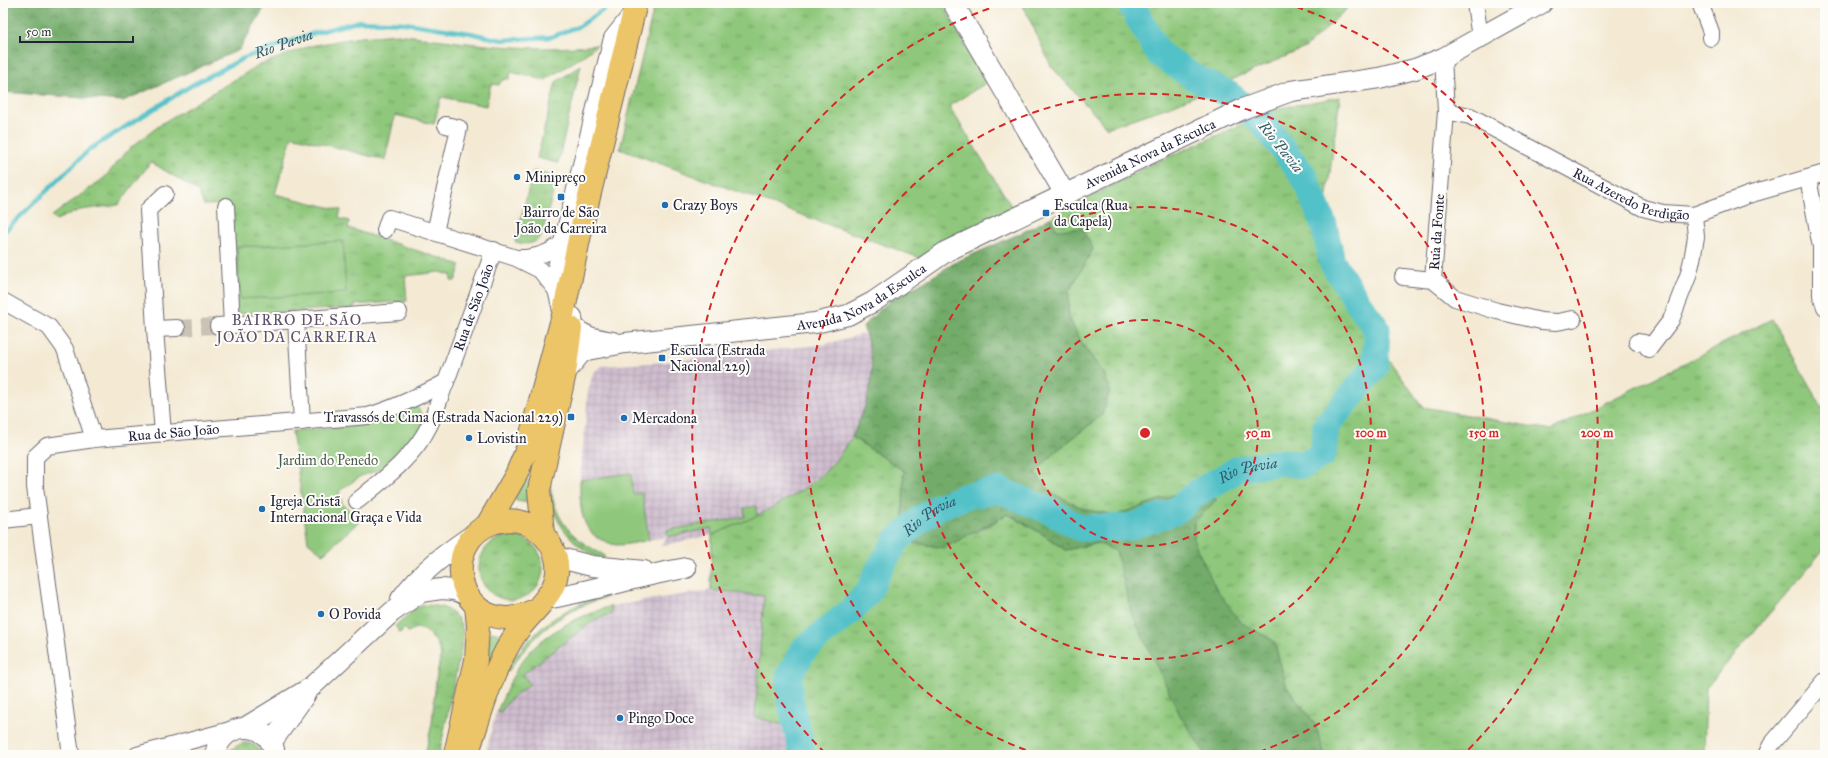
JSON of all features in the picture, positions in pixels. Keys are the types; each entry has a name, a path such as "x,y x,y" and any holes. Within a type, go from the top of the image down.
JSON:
{"main road":[{"path":"455,755 476,660 478,626 472,600 461,582 460,568 462,553 467,544 482,528 516,475 527,449 567,316 576,280 589,224 597,167 635,7"},
{"path":"543,534 540,490 564,373 567,316"},
{"path":"467,755 499,664 517,632 552,590 556,580 558,568 556,557 551,545 543,534 533,527 522,522 510,520 498,521 482,528"},
{"path":"472,600 490,614 505,618 520,616 540,605"}],"street":[{"path":"953,3 1065,194"},
{"path":"1475,3 1480,38"},
{"name":"Avenida Nova da Esculca","path":"564,373 580,354 588,350 624,344 815,323 840,318 873,302 947,251 1243,109 1291,91 1379,78 1415,69 1443,58 1542,3"},
{"path":"1700,3 1711,32 1711,38"},
{"name":"Rua de São João","path":"556,290 555,271 612,38 635,7"},
{"name":"Rua da Fonte","path":"1443,58 1446,111 1433,280 1455,298 1497,311 1542,321 1557,322 1573,319"},
{"name":"Rua Azeredo Perdigão","path":"1446,111 1470,116 1643,208 1663,214 1694,215 1748,195 1825,173"},
{"path":"435,232 459,128 446,125"},
{"path":"1808,178 1821,247 1821,294 1825,307"},
{"path":"163,434 154,329 148,210 165,194"},
{"path":"226,206 225,325 398,312"},
{"path":"1637,342 1644,343 1649,349 1670,320 1692,260 1696,237 1694,215"},
{"path":"385,230 389,218 494,250"},
{"name":"Rua de São João","path":"516,258 542,256 562,243"},
{"name":"Rua de São João","path":"71,755 35,487 35,457 47,446 94,439 368,416 396,407 446,382 494,250 516,258 540,270 556,290 567,316"},
{"path":"1403,277 1433,280"},
{"path":"3,301 49,327 65,349 94,439"},
{"name":"Avenida Nova da Esculca","path":"567,316 578,332 589,338 624,344"},
{"path":"296,320 302,422"},
{"path":"154,329 177,328"},
{"path":"356,501 382,480 410,454 429,426 446,382"},
{"path":"3,520 39,516"},
{"path":"392,612 409,588 440,557 482,528"},
{"path":"556,557 592,566 656,573"},
{"path":"540,605 574,594 656,573 686,568"},
{"path":"215,755 221,740 227,733 240,728 310,688 392,612 421,592 441,589 455,590 472,600"},
{"path":"1766,755 1772,745 1825,681"},
{"path":"274,751 310,688"},
{"path":"137,755 240,728 256,730 265,735 274,751"}],"shaded area":[{"path":"866,333 871,357 872,384 866,407 852,437 829,468 799,492 757,516 764,596 755,716 788,726 795,755 485,755 495,716 518,668 529,654 546,638 565,624 611,606 711,590 712,535 660,546 667,537 616,545 597,539 583,519 580,506 580,480 588,392 593,373 601,366 666,362 826,344"}],"green space":[{"path":"3,3 267,3 239,50 123,101 3,92"},
{"path":"655,3 933,3 945,8 986,83 949,106 1013,209 920,258 620,149"},
{"path":"1022,3 1353,3 1305,48 1174,105 1107,128 1051,66"},
{"path":"398,34 497,46 547,48 597,45 583,56 545,80 511,72 509,79 501,81 499,85 491,84 486,106 441,97 434,124 395,115 385,160 292,136 275,194 341,210 339,218 349,221 348,228 461,265 455,281 451,281 451,275 439,272 405,276 407,301 354,305 354,308 235,314 229,204 204,205 198,191 151,162 118,205 80,210 56,220 52,216 104,178 129,149 164,122 259,65 310,46 360,37"},
{"path":"581,65 558,163 537,158 556,82"},
{"path":"1340,97 1318,262 1423,407 1551,430 1772,319 1825,413 1825,548 1706,688 1704,755 795,755 788,726 755,717 764,596 711,590 712,535 758,515 802,490 828,469 852,437 904,471 903,515 977,532 1008,514 1041,533 1065,550 1097,543 1116,515 1086,510 1052,493 1035,473 1055,452 1102,415 1104,373 1078,336 1069,315 1068,304 1070,289 1093,249 1057,230 1050,218 1150,165 1279,108"},
{"path":"533,171 557,177 542,235 536,241 527,244 519,243 515,242"},
{"path":"1050,218 1057,230 1082,228 1093,249 1069,292 1068,317 1086,350 1104,373 1110,390 1102,415 1055,452 1035,473 1052,493 1086,510 1116,515 1173,495 1217,499 1194,523 1194,542 1215,587 1240,622 1274,641 1287,687 1315,724 1325,755 1206,755 1181,717 1131,612 1116,551 1097,543 1066,550 1041,533 1008,514 944,548 915,543 903,515 904,471 852,437 864,408 871,383 871,357 863,326 890,300 924,282 956,262 1021,233"},
{"path":"343,241 346,293 240,299 237,247"},
{"name":"Jardim do Penedo","path":"416,406 422,414 424,424 400,455 379,470 361,476 339,491 342,504 361,520 323,554 308,542 292,431 364,425"},
{"path":"631,473 633,494 642,493 649,540 614,545 596,537 586,524 581,507 580,480"},
{"path":"523,480 530,480 529,503 515,500"},
{"path":"550,485 556,509 567,528 582,542 604,555 604,559 595,556 578,545 563,528 553,509 550,498"},
{"path":"756,506 757,516 712,535 711,528 668,537 667,530 745,517 744,508"},
{"path":"505,536 517,536 534,545 541,556 543,568 541,580 534,591 517,600 505,600 493,595 484,586 479,574 479,562 484,550 493,541"},
{"path":"607,595 607,597 576,609 550,625 528,646 508,672 505,670 515,656 548,622 575,606"},
{"path":"424,605 432,605 447,609 457,618 463,631 463,639 439,755 425,755 432,723 436,679 441,654 436,642 425,630 416,628 408,632 405,628 400,633 395,626 416,608"},
{"path":"611,606 611,614 594,620 523,674 530,684 510,700 501,712 497,711 511,679 525,657 535,647 558,629 584,616"},
{"path":"492,632 503,635 489,666 483,665 489,644 490,633"},
{"path":"242,743 254,745 259,749 262,755 229,755 232,749"}],"waterway":[{"name":"Rio Pavia","path":"3,233 90,149 192,85 244,58 311,34 360,21 405,23 470,33 502,40 551,37 580,26 603,10 609,3"},
{"name":"Rio Pavia","path":"803,755 790,699 789,676 804,649 852,610 869,591 877,573 896,541 922,518 940,506 966,496 999,490 1052,512 1080,528 1129,527 1174,512 1198,492 1238,469 1280,462 1304,465 1323,454 1326,426 1375,367 1377,329 1358,303 1332,262 1324,225 1304,176 1261,121 1230,95 1195,78 1159,54 1130,3"}],"tunnel":[{"path":"177,328 218,326"}],"place":[{"name":"Minipreço","path":"517,177"},
{"name":"Bairro de São João da Carreira","path":"561,197"},
{"name":"Crazy Boys","path":"665,205"},
{"name":"Esculca (Rua da Capela)","path":"1046,213"},
{"name":"Esculca (Estrada Nacional 229)","path":"662,358"},
{"name":"Travassós de Cima (Estrada Nacional 229)","path":"571,417"},
{"name":"Mercadona","path":"624,418"},
{"name":"Lovistin","path":"469,438"},
{"name":"Igreja Cristã Internacional Graça e Vida","path":"262,509"},
{"name":"O Povida","path":"321,614"},
{"name":"Pingo Doce","path":"620,718"}],"district":[{"name":"BAIRRO DE SÃO JOÃO DA CARREIRA","path":"297,328"}]}
